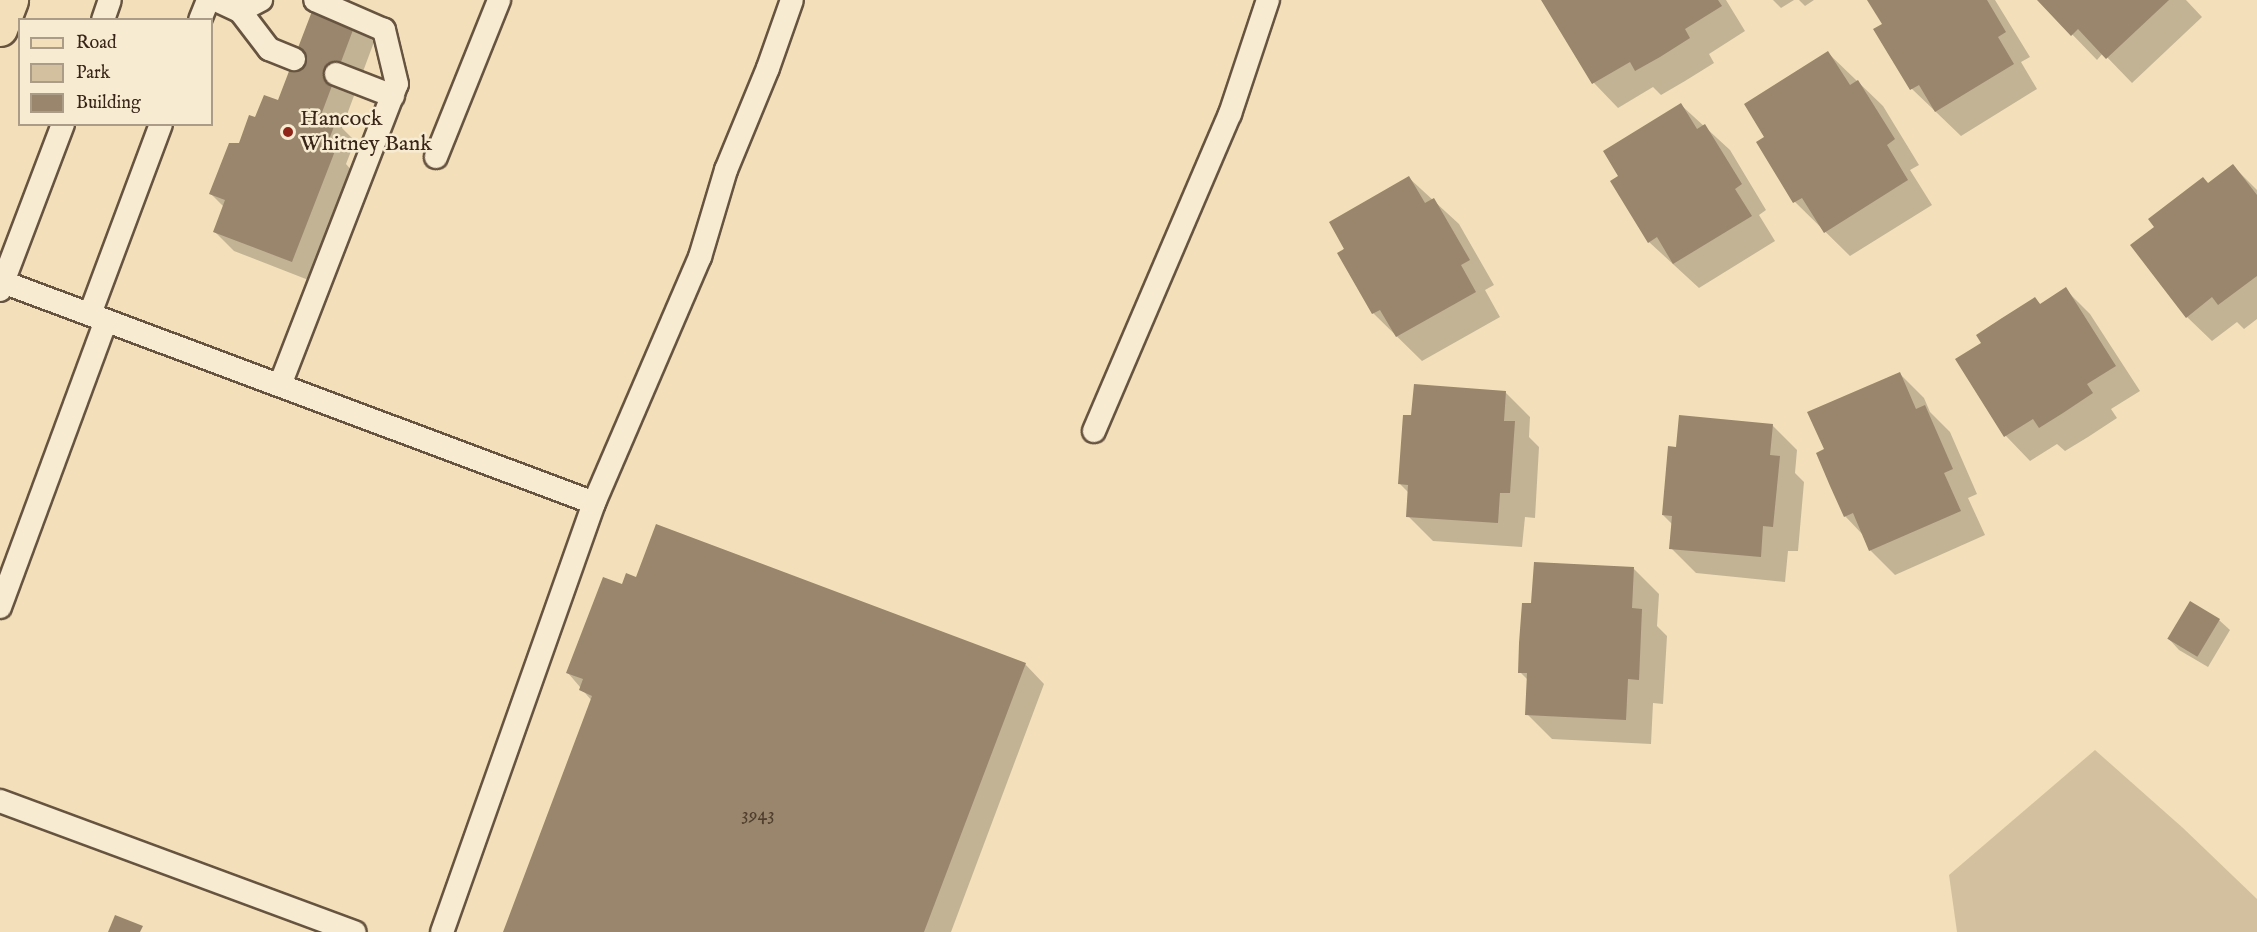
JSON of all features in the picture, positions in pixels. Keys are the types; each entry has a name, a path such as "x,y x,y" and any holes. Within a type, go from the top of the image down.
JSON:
{"main road":[{"path":"0,29 11,0"}],"lane":[{"path":"104,18 110,0"},
{"path":"201,18 208,0"},
{"path":"216,0 240,11 269,49 294,59"},
{"path":"240,11 261,0"},
{"path":"280,386 397,84 384,30 315,0"},
{"path":"436,157 499,0"},
{"path":"441,932 594,503 700,258 726,170 768,68 792,0"},
{"path":"1094,431 1230,114 1268,0"},
{"path":"336,74 393,96"},
{"path":"62,126 2,286 98,317 594,503"},
{"path":"0,607 160,126"},
{"path":"0,801 355,932"}],"green space":[{"path":"2095,750 2183,828 2257,899 2257,932 1957,932 1949,875"}],"building":[{"path":"1541,0 1718,0 1722,6 1685,29 1690,38 1660,57 1635,71 1630,62 1592,84"},
{"path":"1867,0 1987,0 2006,32 1998,37 2014,64 1935,112 1919,85 1910,90 1873,29 1882,24"},
{"path":"2037,0 2169,0 2106,59 2078,29 2071,36"},
{"name":"Hancock Whitney Bank","path":"314,6 356,22 321,115 336,121 327,145 335,151 292,262 213,232 225,200 209,194 229,143 239,143 249,115 255,117 264,95 278,100"},
{"path":"1828,51 1850,85 1858,80 1895,139 1887,145 1908,180 1824,233 1802,198 1793,203 1756,142 1764,137 1744,104"},
{"path":"1681,103 1697,129 1705,124 1742,184 1735,189 1752,216 1673,264 1657,237 1648,243 1610,181 1618,176 1603,151"},
{"path":"2233,164 2257,195 2257,276 2218,305 2212,297 2186,318 2130,245 2154,227 2148,219 2203,177 2208,183"},
{"path":"1409,176 1425,203 1434,198 1470,260 1461,265 1476,292 1396,337 1380,310 1372,314 1337,253 1344,249 1329,222"},
{"path":"2066,287 2116,366 2087,384 2093,393 2063,413 2039,428 2033,419 2004,437 1955,359 1981,343 1976,335 2002,318 2035,297 2040,304"},
{"path":"1900,372 1916,409 1925,405 1953,469 1944,473 1961,511 1869,551 1853,513 1844,517 1830,486 1816,453 1824,449 1807,412"},
{"path":"1414,384 1506,391 1504,421 1515,421 1510,493 1500,493 1498,523 1406,517 1408,485 1398,484 1403,415 1411,415"},
{"path":"1679,415 1773,424 1770,455 1780,456 1773,527 1763,526 1761,557 1669,549 1672,516 1662,515 1668,446 1676,447"},
{"path":"656,524 1026,663 924,932 503,932 592,696 579,690 583,679 566,673 603,577 622,584 626,573 636,577"},
{"path":"1534,562 1634,567 1632,608 1642,609 1639,680 1628,679 1626,720 1525,715 1527,673 1518,673 1519,643 1522,603 1531,603"},
{"path":"2190,601 2220,619 2197,657 2167,639"},
{"path":"115,915 143,926 140,932 108,932"}],"place":[{"name":"Hancock Whitney Bank","path":"288,132"}]}
